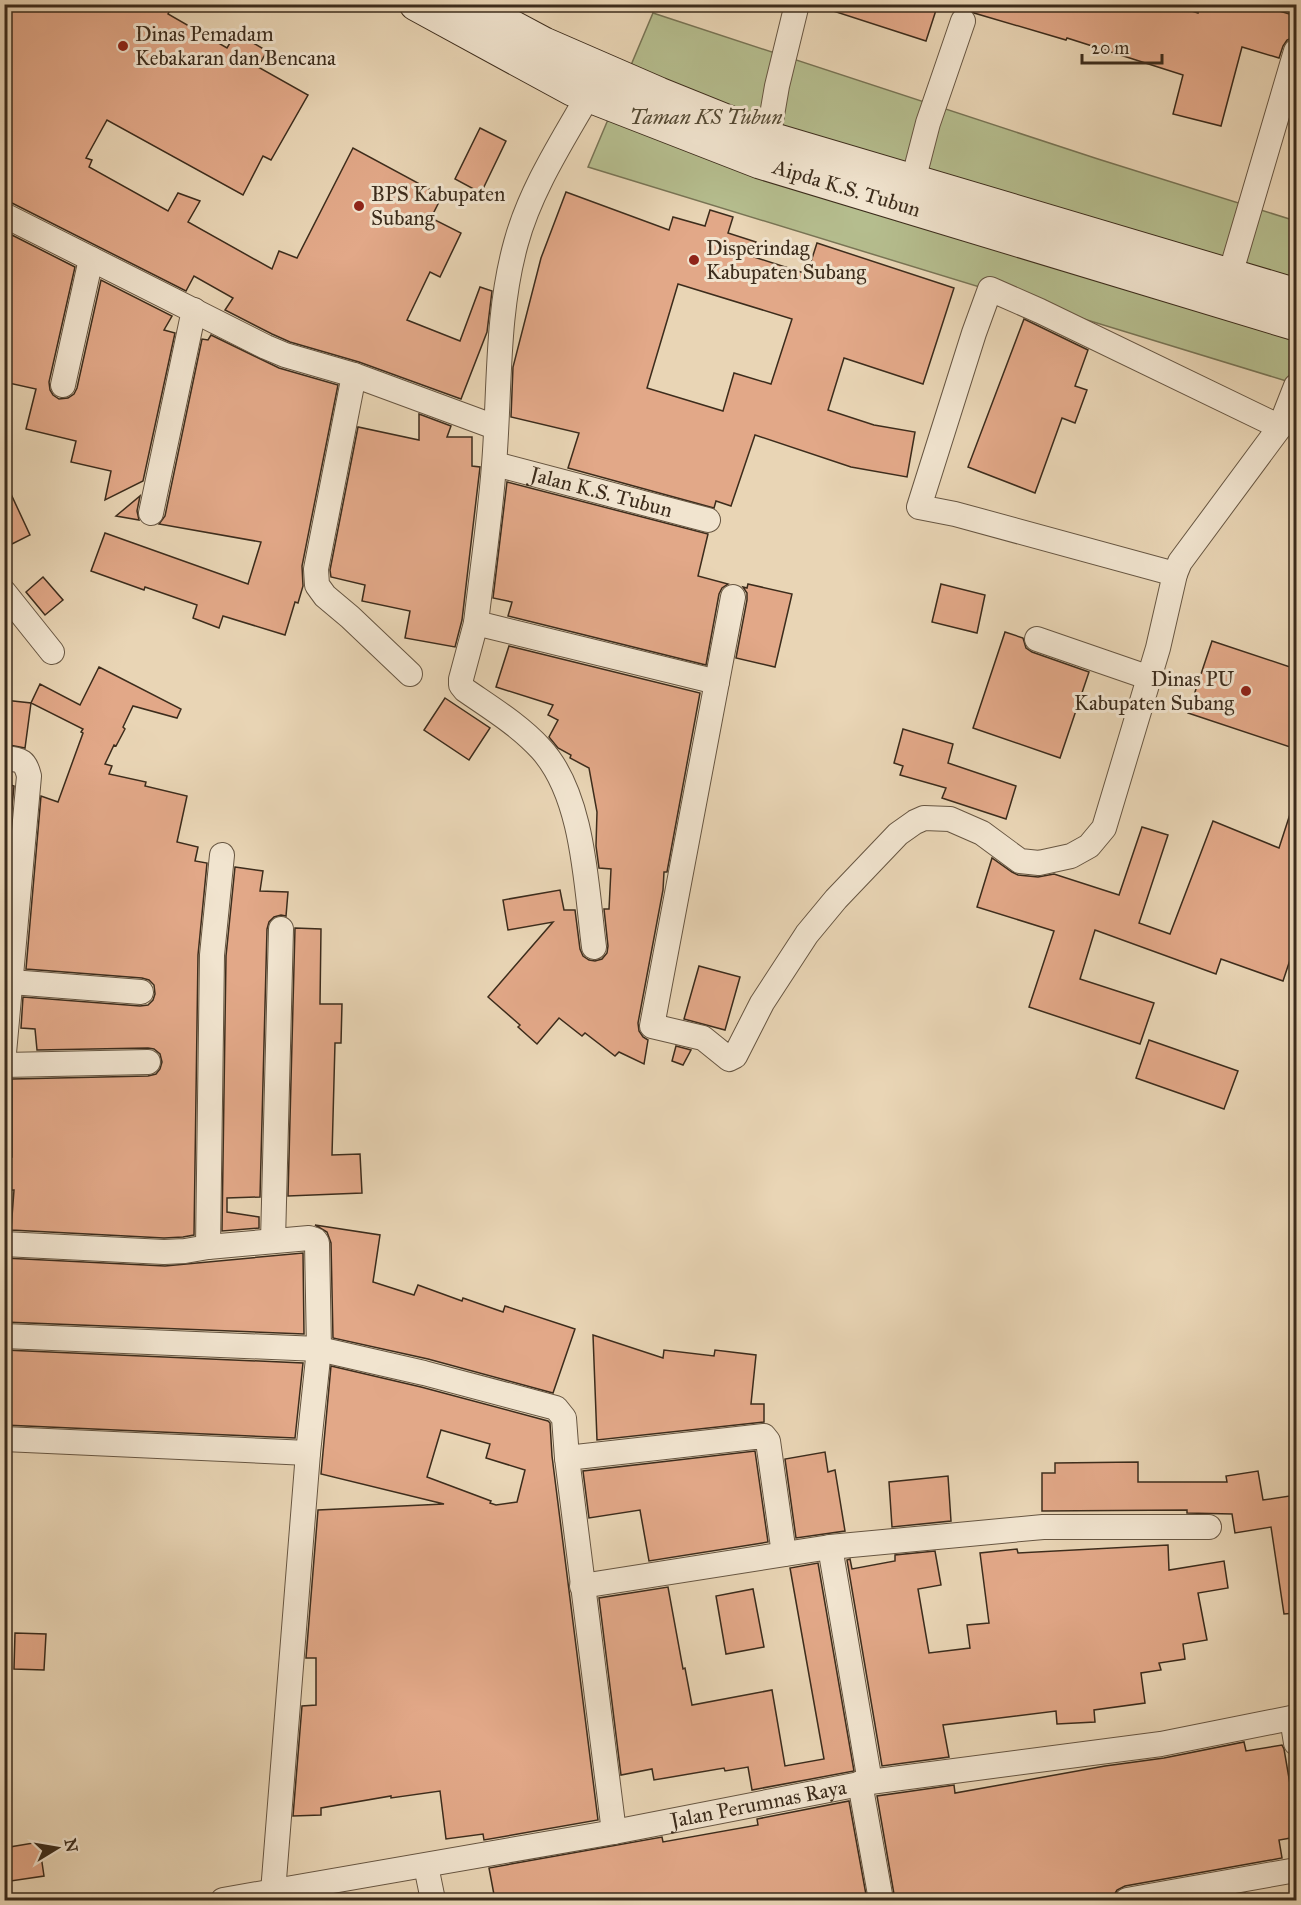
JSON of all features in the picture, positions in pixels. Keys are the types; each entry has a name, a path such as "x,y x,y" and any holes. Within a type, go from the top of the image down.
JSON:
{"street":[{"name":"Aipda K.S. Tubun","path":"416,4 492,47 588,96 760,162 1296,324"},
{"name":"Aipda K.S. Tubun","path":"469,4 544,44 768,138 1296,295"},
{"path":"768,138 777,86 797,4"},
{"path":"914,181 928,123 963,21"},
{"path":"1230,275 1296,51"},
{"path":"588,96 529,205 516,242 506,286 495,427 495,464 476,623 461,685 518,727 543,751 561,778 573,809 580,843 594,947"},
{"path":"4,215 266,347 285,355 354,375 495,427"},
{"path":"63,385 91,259"},
{"path":"1175,574 955,514 919,507 990,289 1280,427"},
{"path":"151,513 194,310"},
{"path":"354,375 316,569 317,585 325,596 410,674"},
{"path":"733,597 652,1026 703,1038 729,1059 735,1056 762,1003 807,934 836,899 897,834 915,822 924,818 950,819 982,833 1020,861 1039,862 1071,856 1089,846 1104,828 1150,678 1175,574 1180,562 1280,427 1296,386"},
{"name":"Jalan K.S. Tubun","path":"495,464 708,520"},
{"path":"4,592 52,652"},
{"path":"476,623 717,682"},
{"path":"1037,639 1150,678"},
{"path":"4,758 21,760 27,766 29,776 9,972 4,1053"},
{"path":"208,1247 212,955 222,855"},
{"path":"273,1241 281,929"},
{"path":"9,972 141,992"},
{"path":"4,1065 148,1062"},
{"path":"4,1244 164,1252 309,1238 317,1243 318,1349 273,1892"},
{"path":"4,1335 318,1349 424,1373 556,1408 561,1412 564,1418 582,1586 614,1832"},
{"path":"567,1458 764,1436 768,1441 784,1554"},
{"path":"4,1439 308,1453"},
{"path":"582,1586 830,1547 1042,1527 1209,1527"},
{"path":"830,1547 881,1900"},
{"path":"1294,1717 1296,1743"},
{"name":"Jalan Perumnas Raya","path":"224,1900 614,1832 865,1783 1161,1744 1294,1717"},
{"path":"426,1866 433,1900"},
{"path":"1127,1900 1189,1895 1296,1870"}],"green space":[{"name":"Taman KS Tubun","path":"653,13 1098,159 1296,221 1296,384 588,167"}],"building":[{"path":"4,4 173,4 168,14 227,48 236,33 267,51 258,67 308,95 271,160 263,156 243,195 107,120 86,158 92,160 89,167 168,211 178,193 200,201 188,222 272,269 279,251 297,258 353,148 442,196 431,218 461,233 440,277 430,272 407,320 460,341 480,287 492,291 487,332 461,399 359,362 290,342 225,310 233,298 194,276 186,291 4,201"},
{"path":"827,4 938,4 926,41 827,9"},
{"path":"965,4 1170,4 1198,13 1201,4 1277,4 1276,10 1296,16 1296,27 1294,37 1287,40 1279,58 1242,47 1221,126 1173,114 1183,75 1067,38 1066,40 974,13 965,7"},
{"path":"480,128 506,141 481,193 455,179"},
{"path":"566,192 669,230 673,217 705,226 710,210 733,217 728,233 756,242 751,256 807,274 817,243 954,288 923,384 844,358 828,410 874,425 915,432 907,477 851,467 755,435 731,506 716,501 714,508 568,468 579,433 511,417 513,367 541,258","holes":["678,284 792,319 771,384 734,373 723,411 647,388"]},
{"path":"4,231 75,267 49,382 50,390 59,399 68,398 77,388 101,280 172,316 164,330 175,333 143,481 105,500 111,471 71,462 76,441 26,429 36,389 4,382"},
{"path":"1024,319 1088,350 1075,386 1087,390 1075,423 1062,418 1035,493 968,467"},
{"path":"211,335 279,368 338,385 302,566 303,586 298,603 295,602 285,635 223,616 219,628 193,618 197,605 145,587 144,590 91,571 105,533 248,584 261,542 159,524 165,516 202,339 208,340"},
{"path":"419,414 451,426 447,437 472,437 472,466 480,467 462,620 455,647 405,638 410,611 362,601 365,585 331,577 330,570 358,427 419,440"},
{"path":"4,479 30,535 4,548"},
{"path":"507,482 708,534 698,576 728,584 719,594 706,665 508,616 512,602 493,598"},
{"path":"140,496 137,511 139,520 116,516"},
{"path":"43,577 63,600 45,615 26,592"},
{"path":"748,584 792,594 775,667 736,658 747,600 747,593 743,587 747,588"},
{"path":"941,584 985,595 977,633 932,622"},
{"path":"1005,632 1023,638 1026,648 1032,652 1089,672 1060,758 973,728"},
{"name":"Dinas PU Kabupaten Subang","path":"1212,641 1296,669 1296,749 1188,713"},
{"path":"509,646 700,693 667,872 664,872 663,890 638,1023 639,1031 648,1040 644,1064 619,1052 615,1056 585,1033 582,1036 559,1018 537,1044 518,1027 520,1025 488,997 553,922 508,930 503,900 560,890 564,910 575,910 583,956 595,961 602,959 607,953 608,946 604,909 609,909 611,869 599,868 596,846 597,812 589,768 570,758 571,755 558,748 549,737 558,720 548,715 553,705 496,687"},
{"path":"99,667 181,709 177,718 133,706 123,727 125,729 105,764 112,766 109,774 146,782 145,786 187,796 177,842 198,847 195,861 207,863 198,955 194,1235 183,1237 11,1230 14,1190 8,1190 10,1157 12,1157 12,1079 148,1076 156,1074 162,1062 160,1054 148,1048 37,1050 35,1029 21,1028 23,997 140,1006 148,1005 155,994 154,985 142,978 26,969 41,796 58,802 83,733 81,732 83,729 31,703 40,684 80,705"},
{"path":"445,698 490,728 469,760 424,730"},
{"path":"4,700 31,703 25,748 4,744"},
{"path":"903,729 953,744 948,763 1016,786 1006,819 942,798 946,788 900,775 903,766 894,763"},
{"path":"4,783 14,786 4,889"},
{"path":"1292,808 1296,808 1296,942 1283,981 1221,959 1216,974 1095,930 1080,979 1154,1003 1140,1044 1029,1007 1054,931 977,907 992,858 1018,875 1038,877 1054,874 1119,895 1142,827 1168,835 1139,923 1170,934 1213,821 1279,848"},
{"path":"235,867 263,871 260,891 288,892 286,916 274,917 267,929 260,1197 227,1198 227,1212 259,1217 259,1228 222,1231 226,956"},
{"path":"295,928 321,929 320,1004 342,1004 341,1043 335,1043 332,1155 360,1154 362,1193 288,1196"},
{"path":"699,966 740,977 725,1030 684,1019"},
{"path":"1149,1040 1238,1071 1224,1109 1136,1078"},
{"path":"676,1046 691,1050 683,1065 672,1061"},
{"path":"315,1225 380,1235 373,1282 414,1295 418,1285 462,1301 463,1298 503,1312 505,1306 575,1329 553,1393 428,1359 333,1338 331,1243 327,1232"},
{"path":"303,1253 304,1334 4,1322 4,1258 165,1266"},
{"path":"593,1335 663,1358 664,1350 714,1356 715,1350 756,1355 751,1404 764,1404 764,1422 597,1440"},
{"path":"4,1350 303,1363 295,1438 4,1425"},
{"path":"331,1366 421,1387 550,1423 552,1456 598,1820 484,1840 483,1834 446,1839 440,1791 391,1798 391,1796 321,1808 321,1815 293,1816 302,1706 316,1705 316,1658 306,1658 318,1510 444,1504 321,1474","holes":["441,1430 490,1444 486,1458 525,1470 517,1502 496,1505 490,1503 491,1501 427,1477"]},
{"path":"755,1451 768,1542 649,1561 640,1510 589,1518 583,1471"},
{"path":"825,1452 828,1472 835,1470 845,1531 796,1538 785,1459"},
{"path":"1138,1462 1138,1482 1227,1482 1226,1476 1258,1471 1263,1500 1296,1495 1296,1613 1284,1614 1271,1527 1235,1533 1232,1514 1187,1513 1187,1510 1042,1511 1042,1473 1055,1473 1055,1463"},
{"path":"948,1476 951,1521 892,1527 889,1482"},
{"path":"1168,1545 1169,1570 1224,1561 1228,1588 1198,1593 1207,1640 1183,1644 1185,1659 1159,1663 1161,1670 1141,1673 1145,1703 1094,1710 1095,1722 1057,1724 1056,1711 943,1725 949,1757 882,1766 847,1560 850,1559 852,1569 895,1561 895,1555 935,1551 941,1585 918,1589 929,1653 970,1648 967,1625 989,1623 980,1553 1017,1549 1018,1553"},
{"path":"818,1563 854,1771 752,1790 748,1767 725,1771 724,1768 654,1780 652,1769 621,1775 599,1598 668,1587 692,1705 772,1690 785,1766 824,1759 790,1568"},
{"path":"753,1589 764,1647 726,1654 716,1596"},
{"path":"15,1633 46,1634 44,1670 14,1669"},
{"path":"1244,1742 1246,1751 1282,1745 1284,1749 1296,1819 1296,1837 1279,1840 1282,1858 1125,1886 1117,1890 1113,1900 895,1900 877,1796 954,1785 955,1793 1105,1766 1164,1758"},
{"path":"849,1801 867,1900 495,1900 489,1868 662,1837 663,1842 758,1825 757,1819"},
{"path":"39,1842 44,1876 4,1882 4,1848"},
{"path":"1245,1893 1247,1900 1206,1900"}],"place":[{"name":"Dinas Pemadam Kebakaran dan Bencana","path":"123,46"},
{"name":"BPS Kabupaten Subang","path":"359,206"},
{"name":"Disperindag Kabupaten Subang","path":"694,260"},
{"name":"Dinas PU Kabupaten Subang","path":"1246,691"}]}
